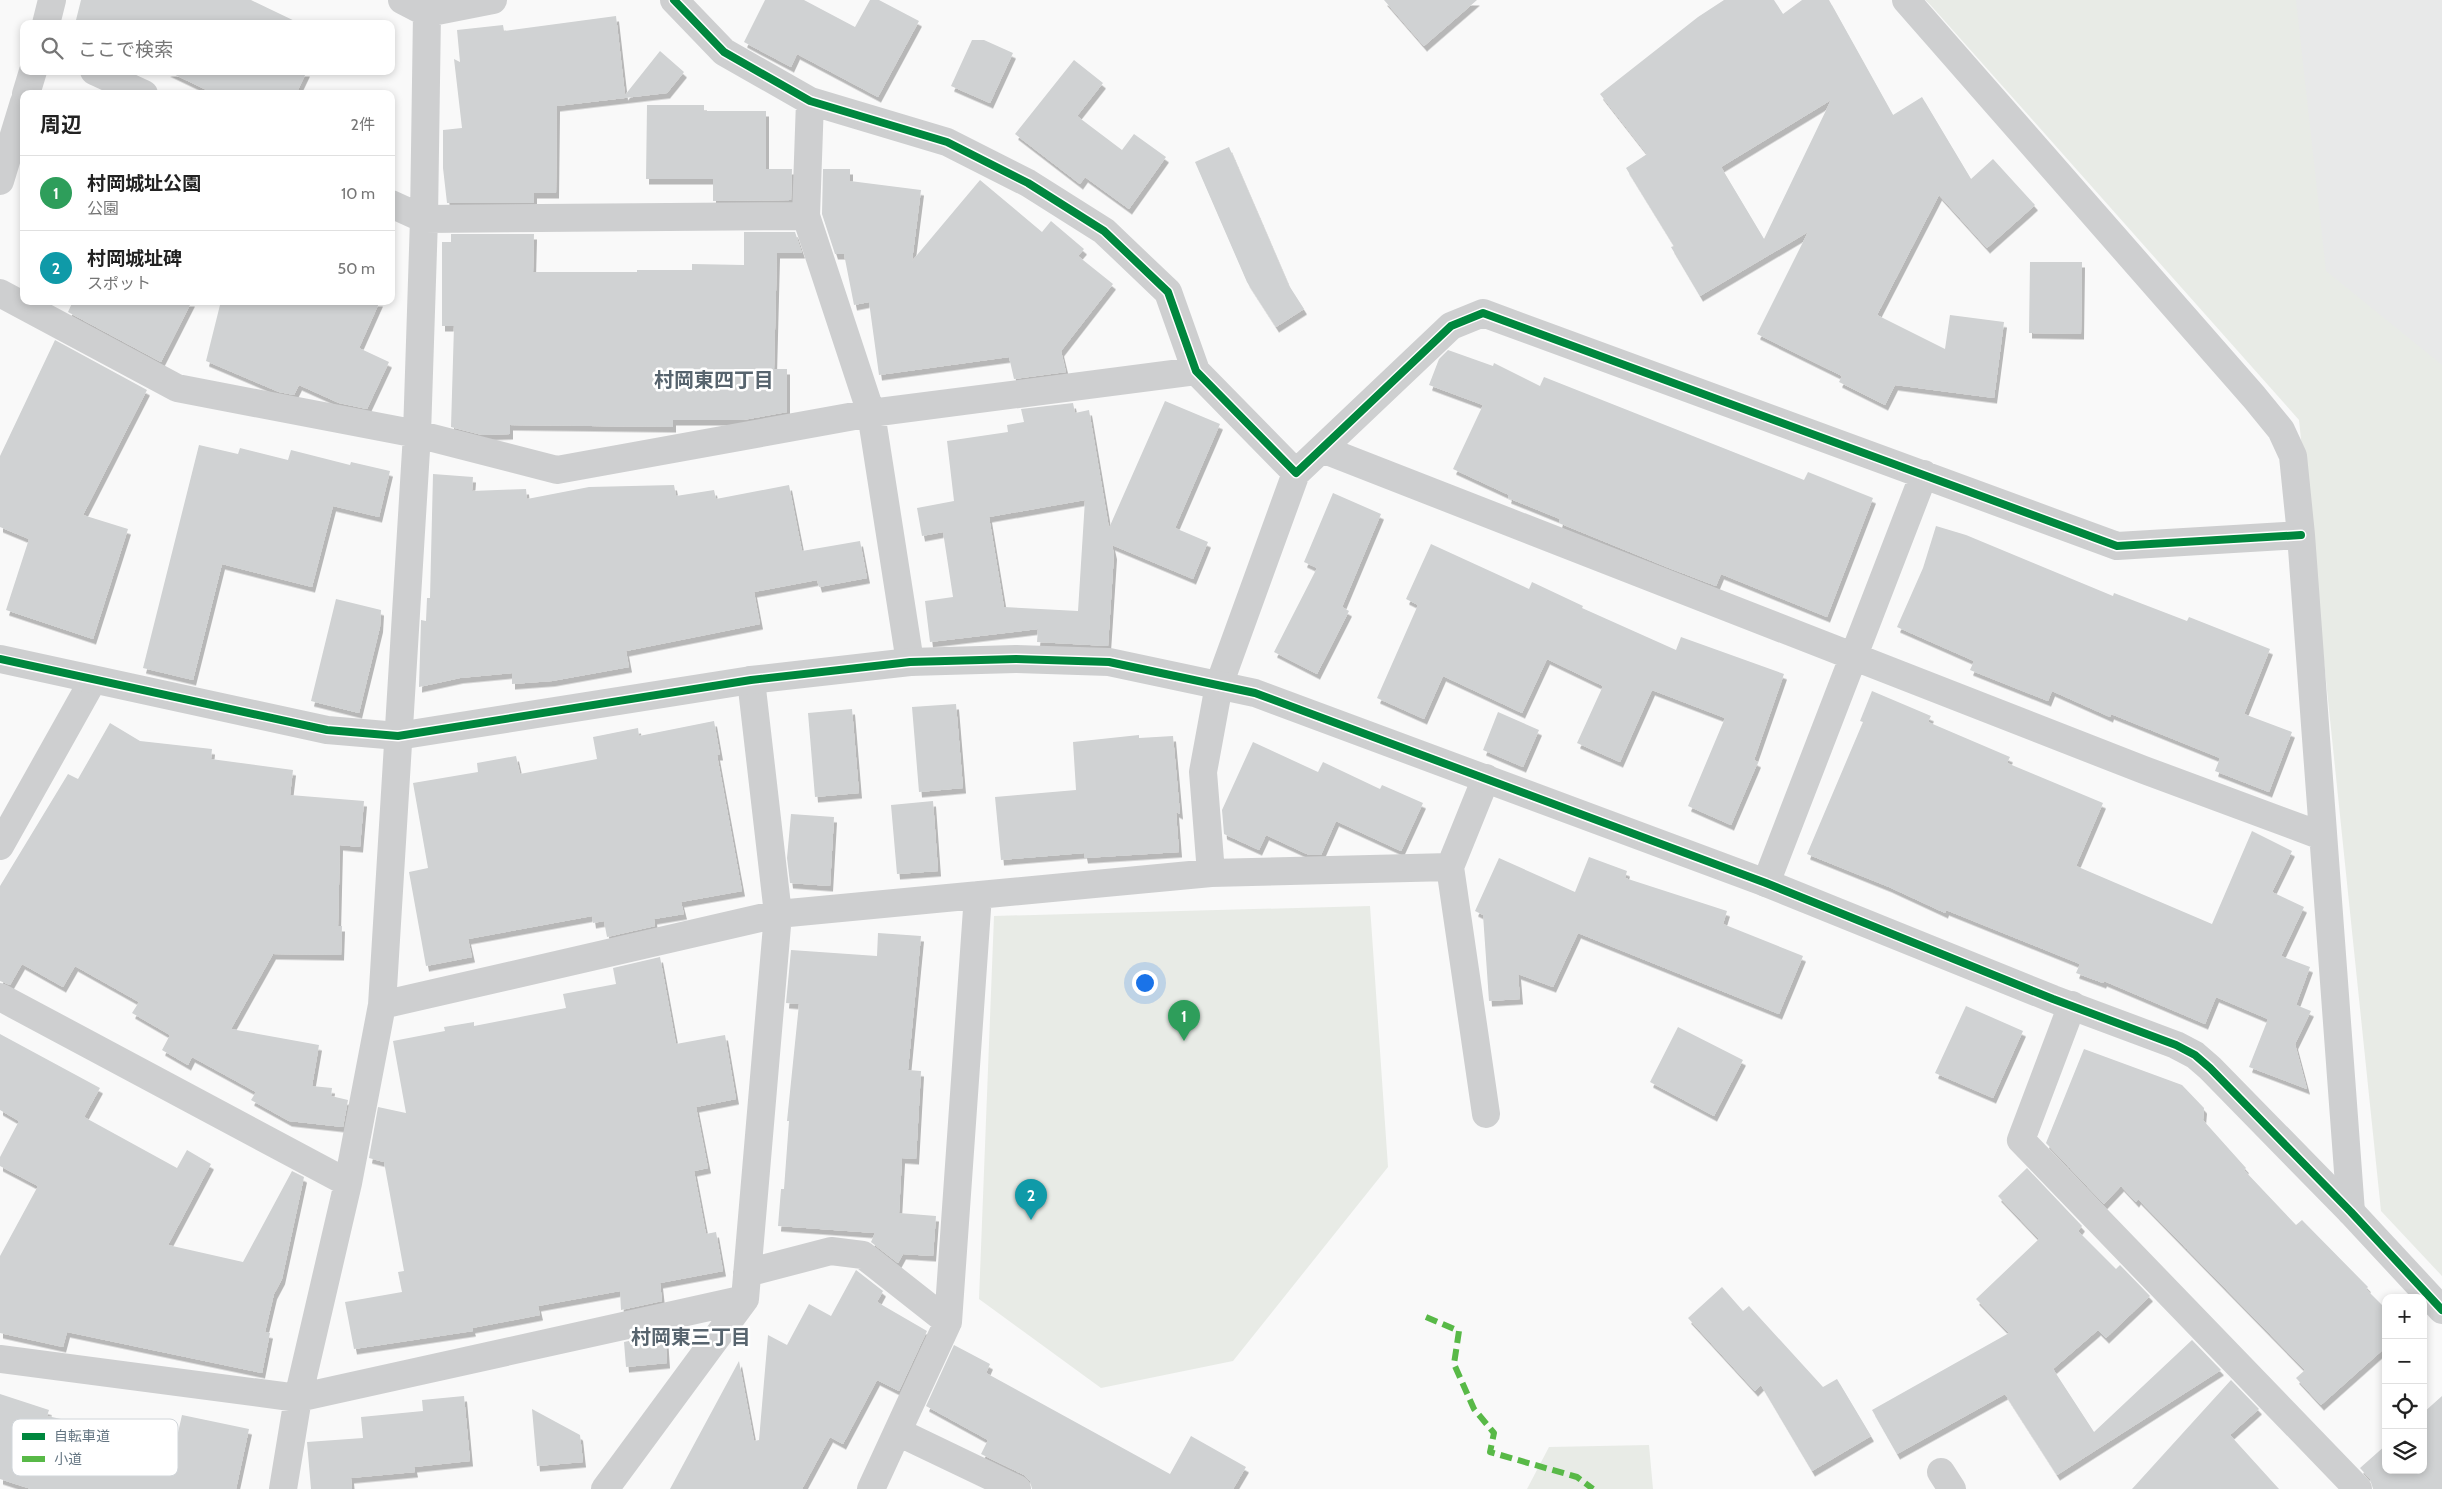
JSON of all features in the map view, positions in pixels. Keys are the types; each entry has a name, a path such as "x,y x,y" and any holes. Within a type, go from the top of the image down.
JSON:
{"street":[{"path":"47,20 52,0"},
{"path":"402,0 425,6 492,0"},
{"path":"674,0 724,52 810,101 947,142 1028,183 1104,231 1168,292 1196,371 1296,473"},
{"path":"1906,0 2248,389 2281,430 2293,456 2301,535 2351,1212"},
{"path":"283,1489 298,1398 348,1183 382,1005 417,434 424,219 425,6"},
{"path":"27,90 32,75"},
{"path":"103,75 135,90"},
{"path":"810,101 806,216 871,413 910,662"},
{"path":"0,181 20,115"},
{"path":"395,206 424,219 806,216"},
{"path":"0,293 20,304"},
{"path":"22,305 177,388 417,434 557,470 871,413 1196,371"},
{"path":"1211,873 1203,772 1219,685 1296,473 1451,326 1483,313 2117,546 2301,535"},
{"path":"1322,449 1854,655 2144,770 2322,836"},
{"path":"1766,884 1924,474"},
{"path":"0,659 327,730 398,736 752,680 910,662 1016,658 1109,662 1255,692 1766,884 2176,1045 2195,1055 2351,1212 2442,1310"},
{"path":"0,846 93,680"},
{"path":"605,1489 746,1286 778,914 752,680"},
{"path":"1486,778 1450,867 1486,1114"},
{"path":"382,1005 778,914 1211,873 1450,867"},
{"path":"871,1489 948,1322 978,895"},
{"path":"0,997 348,1183"},
{"path":"2072,1005 2021,1140 2358,1489"},
{"path":"0,1359 298,1398 746,1286 831,1250 863,1255 948,1322"},
{"path":"898,1432 1017,1489"}],"shaded area":[{"path":"1925,0 2442,0 2442,1276 2311,419 1978,44"},
{"path":"1926,0 2296,0 2326,271 2442,365 2442,1276 2381,1211 2299,420"},
{"path":"1370,906 1388,1167 1233,1361 1101,1388 979,1299 994,916"},
{"path":"1649,1445 1653,1489 1527,1489 1549,1447"}],"building":[{"path":"81,0 251,0 293,20 76,20"},
{"path":"765,0 804,0 855,27 870,0 879,0 919,21 878,97 797,54 791,67 744,42"},
{"path":"1384,0 1477,0 1424,46"},
{"path":"1724,0 1774,0 1783,14 1802,0 1829,0 1893,115 1922,97 1971,179 1993,159 2035,205 1987,248 1939,195 1877,315 1945,349 1950,315 2004,322 1994,398 1895,385 1885,405 1839,382 1842,376 1757,334 1808,232 1700,296 1671,247 1674,246 1626,168 1647,154 1600,94 1698,17","holes":["1831,100 1764,239 1721,167"]},
{"path":"616,16 625,95 660,51 684,72 667,93 557,106 556,193 534,193 534,203 447,203 443,168 443,130 462,128 454,59 460,62 457,30 503,25 504,31"},
{"path":"972,40 984,40 1013,53 990,103 951,86"},
{"path":"1074,60 1103,83 1077,116 1122,150 1134,134 1166,157 1129,209 1085,177 1080,184 1015,134"},
{"path":"175,75 305,75 298,90 207,90"},
{"path":"647,105 704,105 704,111 766,111 766,169 792,169 791,200 713,201 713,179 646,179"},
{"path":"1229,147 1288,284 1304,309 1276,327 1247,282 1195,162"},
{"path":"823,169 850,169 850,181 921,190 912,261 980,180 1042,232 1051,221 1084,249 1078,256 1113,284 1061,351 1066,372 1014,379 1009,357 879,375 869,302 854,305 844,254 835,254 822,214"},
{"path":"744,232 795,232 802,253 777,253 774,369 787,369 787,412 743,420 673,420 673,427 510,425 510,434 482,435 451,427 454,326 442,326 442,242 451,242 451,234 534,234 533,272 637,272 637,270 692,270 692,264 744,265"},
{"path":"2030,262 2082,262 2081,334 2029,333"},
{"path":"71,305 190,305 161,362 68,312"},
{"path":"220,305 378,305 359,348 389,362 367,409 339,403 299,385 294,395 279,392 206,361"},
{"path":"55,340 147,390 83,515 128,529 93,639 6,610 29,539 0,527 0,456"},
{"path":"1448,350 1493,366 1494,363 1540,386 1544,377 1804,480 1808,472 1873,498 1827,617 1721,574 1716,586 1669,568 1559,523 1560,519 1508,498 1509,495 1453,469 1483,405 1429,385 1439,359"},
{"path":"1165,401 1220,424 1175,528 1208,542 1193,579 1112,545 1114,554 1108,646 1037,642 1038,629 930,642 925,601 953,597 943,532 922,536 917,508 954,501 947,441 1008,432 1007,425 1024,422 1021,409 1073,403 1075,413 1089,410 1109,528","holes":["1085,500 1078,611 1004,607 989,517"]},
{"path":"199,445 238,454 240,448 288,460 291,450 350,465 351,462 390,471 379,517 333,506 312,587 222,564 193,680 143,668"},
{"path":"433,474 473,477 472,491 526,489 527,499 589,487 674,485 676,496 714,490 716,499 789,485 802,551 860,541 867,578 819,587 817,580 754,592 760,624 626,651 629,667 552,681 512,684 512,673 460,678 419,687 421,620 426,621 427,598 430,598"},
{"path":"1333,493 1381,514 1342,607 1349,611 1317,674 1274,652 1317,568 1304,562"},
{"path":"1936,526 1966,535 2113,596 2114,593 2187,621 2189,617 2270,649 2244,714 2292,732 2269,792 2215,771 2220,758 2111,714 2110,717 2052,691 2048,701 1970,670 1974,661 1897,627 1923,568"},
{"path":"1431,544 1529,589 1532,582 1583,606 1582,608 1676,650 1681,637 1784,674 1754,760 1758,762 1731,825 1688,806 1725,718 1652,690 1620,762 1577,743 1603,686 1547,659 1522,713 1443,676 1424,719 1377,698 1418,605 1406,599"},
{"path":"336,599 381,610 380,627 359,713 311,701"},
{"path":"1872,691 1931,716 1928,722 2010,757 2007,763 2103,803 2076,866 2212,924 2252,831 2292,851 2272,892 2304,907 2281,956 2310,967 2296,1005 2311,1011 2295,1044 2307,1089 2249,1067 2268,1019 2216,997 2205,1024 2104,981 2103,983 2076,973 2080,964 1946,910 1945,913 1889,887 1807,854 1863,722 1860,721"},
{"path":"956,704 963,788 919,792 912,707"},
{"path":"852,709 859,793 815,797 808,713"},
{"path":"1498,712 1539,730 1523,767 1483,750"},
{"path":"714,721 720,755 717,755 742,891 681,902 684,914 654,919 655,926 607,937 604,921 593,923 592,916 468,939 472,957 426,966 409,872 428,868 413,783 478,772 477,763 516,756 520,774 597,759 593,737 638,728 639,736"},
{"path":"110,723 140,741 212,749 211,759 293,770 290,795 364,801 360,847 340,845 338,926 342,926 341,955 273,954 231,1029 319,1045 312,1086 332,1088 331,1096 348,1100 343,1127 289,1121 251,1100 256,1092 192,1057 188,1065 162,1050 170,1035 132,1013 139,1002 75,966 63,987 22,964 10,985 0,981 0,886 68,774 78,779"},
{"path":"1139,735 1139,738 1173,736 1180,814 1176,812 1179,852 1085,858 1084,853 1001,860 995,797 1076,790 1073,742"},
{"path":"1253,742 1318,772 1323,762 1380,789 1382,785 1423,803 1401,851 1336,821 1321,855 1309,855 1266,835 1259,850 1224,834 1222,810"},
{"path":"933,801 938,871 897,874 891,805"},
{"path":"791,814 834,817 830,886 790,883 787,858"},
{"path":"1589,857 1627,871 1625,878 1727,911 1723,924 1803,956 1779,1014 1578,933 1553,987 1518,974 1520,999 1489,1001 1483,915 1475,911 1499,858 1575,892"},
{"path":"878,933 921,936 908,1070 921,1071 916,1159 902,1158 899,1213 936,1216 933,1256 903,1254 898,1263 871,1242 875,1233 778,1226 781,1189 784,1189 789,1121 787,1121 799,1004 786,1003 791,950 877,956"},
{"path":"660,957 676,1044 725,1035 736,1099 696,1107 708,1168 694,1171 706,1234 716,1232 723,1271 660,1283 662,1301 621,1310 620,1291 538,1306 540,1315 472,1328 473,1331 354,1349 345,1302 402,1292 398,1272 404,1271 384,1162 369,1158 378,1107 406,1113 393,1041 445,1031 444,1027 474,1022 474,1026 566,1008 563,994 616,984 613,968"},
{"path":"1966,1006 2023,1031 1993,1098 1935,1073"},
{"path":"1678,1027 1743,1060 1714,1116 1650,1082"},
{"path":"0,1034 100,1088 84,1117 177,1168 187,1150 211,1164 168,1245 243,1262 292,1171 304,1177 282,1279 274,1294 265,1332 270,1333 262,1373 67,1332 63,1347 0,1333 0,1256 38,1186 0,1166 0,1157 19,1121 0,1110"},
{"path":"2084,1049 2182,1085 2204,1108 2203,1120 2246,1168 2244,1170 2296,1225 2302,1220 2368,1287 2366,1289 2382,1305 2382,1351 2321,1405 2296,1378 2305,1370 2138,1199 2136,1202 2121,1186 2104,1204 2046,1143"},
{"path":"2027,1168 2082,1226 2078,1231 2116,1269 2120,1265 2150,1296 2106,1338 2098,1330 2053,1369 2094,1432 2192,1340 2221,1370 2057,1475 2005,1394 1897,1454 1872,1410 2009,1333 1976,1299 2039,1239 1998,1196"},
{"path":"856,1270 883,1291 877,1302 927,1331 899,1391 877,1380 843,1444 830,1437 802,1489 670,1489 739,1361 754,1441 759,1440 768,1335 787,1345 809,1304 831,1316"},
{"path":"1722,1287 1743,1311 1749,1306 1823,1387 1837,1379 1871,1436 1812,1471 1761,1385 1755,1391 1688,1318"},
{"path":"665,1333 667,1363 626,1367 624,1342"},
{"path":"954,1345 990,1364 986,1373 1170,1474 1191,1436 1246,1467 1233,1489 1032,1489 1030,1481 1024,1475 981,1454 988,1440 926,1406"},
{"path":"2231,1380 2259,1409 2230,1435 2279,1489 2132,1489"},
{"path":"0,1394 49,1410 47,1416 61,1419 12,1419 12,1476 178,1476 178,1433 182,1415 249,1429 236,1489 31,1489 0,1479"},
{"path":"464,1396 470,1461 414,1467 415,1472 351,1478 352,1489 311,1489 307,1442 363,1438 361,1417 423,1411 422,1400"},
{"path":"2442,1396 2442,1489 2373,1489 2370,1479 2360,1468 2382,1449 2382,1474 2427,1474 2427,1409"},
{"path":"532,1409 580,1435 583,1462 537,1466"}],"marked path":[{"path":"1426,1317 1459,1331 1454,1364 1474,1409 1494,1433 1490,1452 1577,1477 1593,1489"}],"cycle path":[{"path":"674,0 724,52 810,101 947,142 1028,183 1104,231 1168,292 1196,371 1296,473 1451,326 1483,313 2117,546 2301,535"},
{"path":"0,659 327,730 398,736 751,680 910,662 1016,659 1109,662 1255,693 1766,883 2053,999 2176,1045 2195,1055 2210,1068 2351,1212 2442,1310"}],"place":[{"name":"村岡城址公園","path":"1184,1041"},
{"name":"村岡城址碑","path":"1031,1220"}],"district":[{"name":"村岡東四丁目","path":"714,380"},
{"name":"村岡東三丁目","path":"691,1337"}]}
